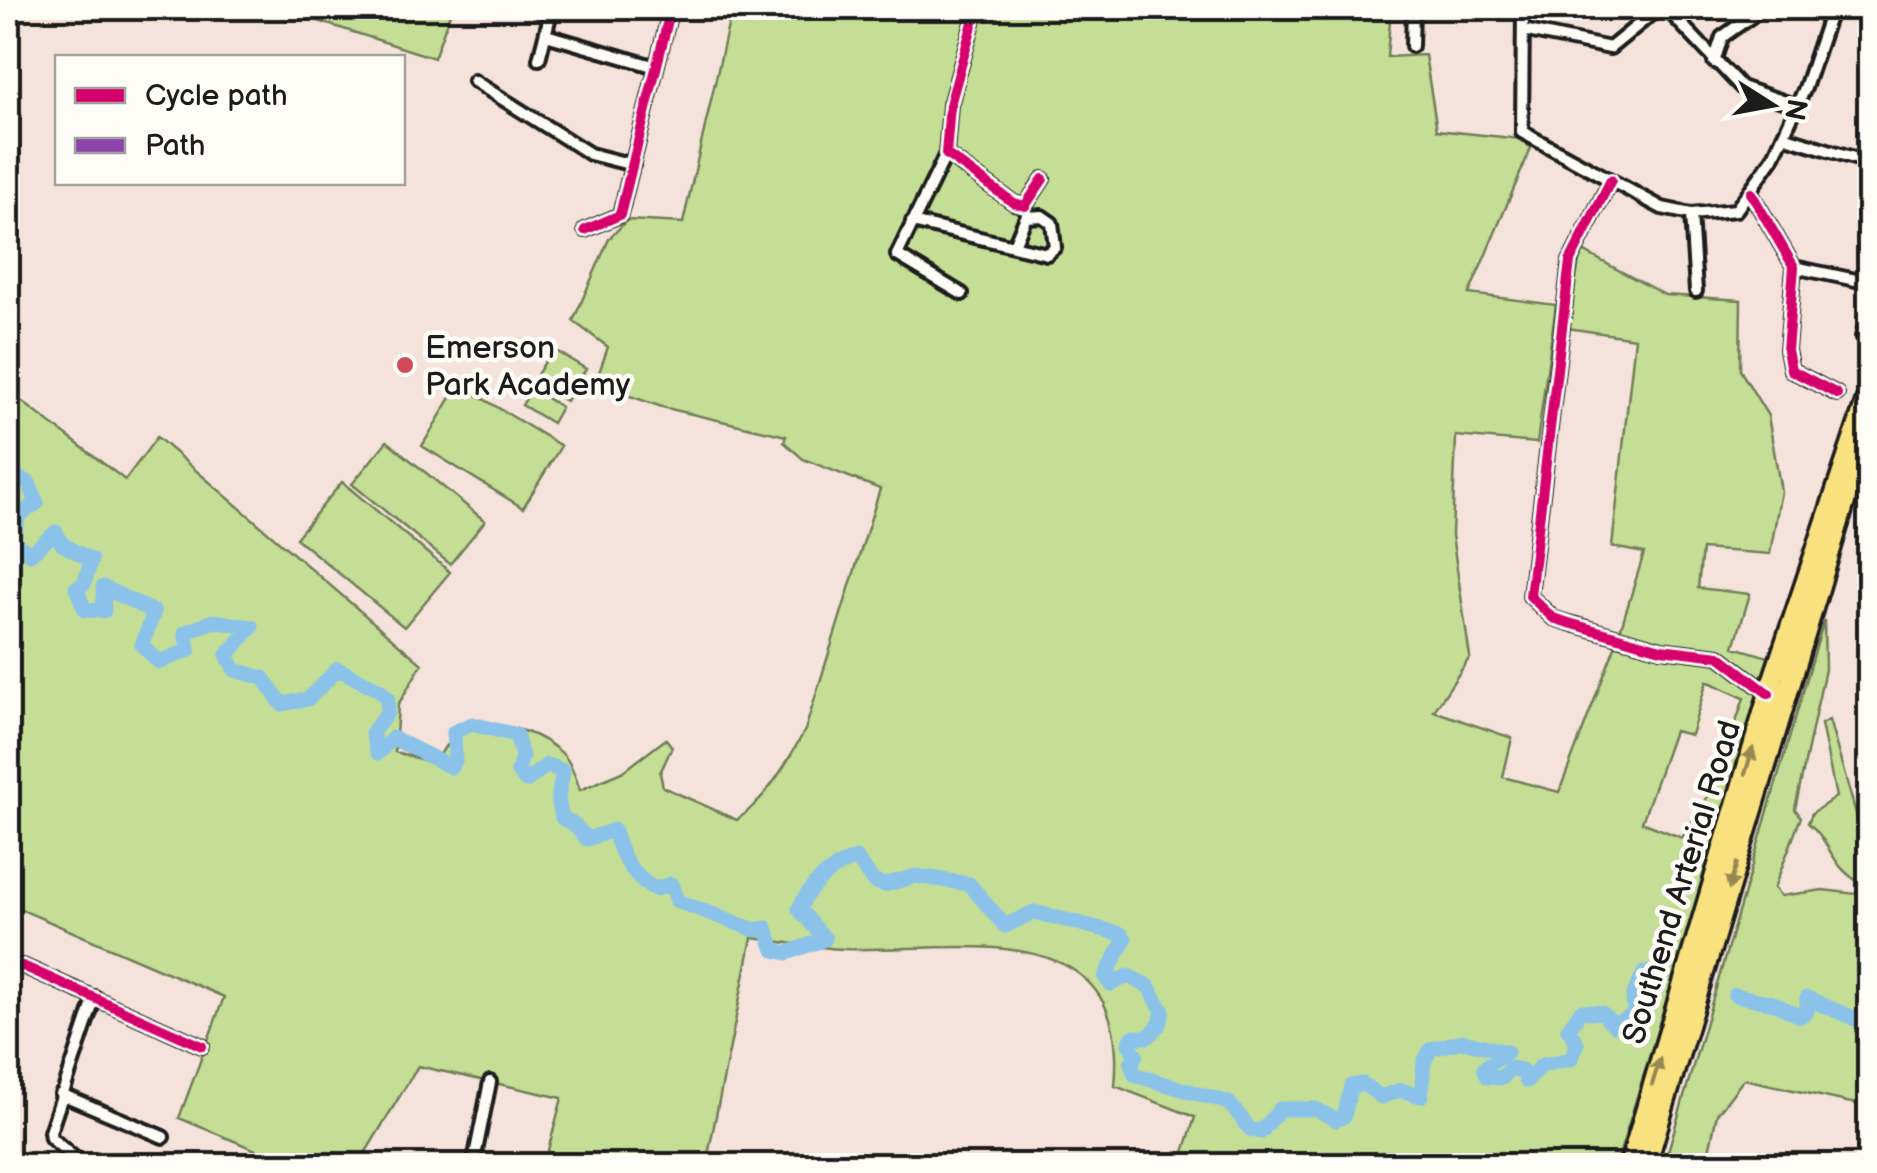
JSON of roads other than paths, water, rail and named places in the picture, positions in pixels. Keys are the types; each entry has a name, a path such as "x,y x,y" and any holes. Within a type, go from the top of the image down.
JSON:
{"highway":[{"name":"Southend Arterial Road","path":"1628,1166 1769,694 1870,389"},
{"name":"Southend Arterial Road","path":"1650,1166 1658,1126 1850,488 1870,434"}],"street":[{"path":"539,59 552,8"},
{"path":"585,230 620,215 671,8"},
{"path":"962,294 899,260 912,222 946,154 950,105 977,8"},
{"path":"1412,8 1412,46"},
{"path":"1523,8 1522,132 1662,208 1691,214 1736,210 1751,194 1796,106 1832,8"},
{"path":"1523,30 1610,48 1662,8 1741,88 1796,106"},
{"path":"1714,62 1722,37 1752,16"},
{"path":"546,35 656,67"},
{"path":"474,81 590,154 633,164"},
{"path":"1782,136 1865,162 1870,143"},
{"path":"946,154 1014,203 1025,206 1042,179"},
{"path":"1610,180 1570,261 1530,596 1553,618 1661,649 1719,656 1769,694"},
{"path":"1751,194 1794,266 1787,350 1790,370 1836,394"},
{"path":"1691,214 1696,291"},
{"path":"912,222 1014,246 1048,254 1054,247 1052,223 1042,216 1026,218 1014,246"},
{"path":"1794,266 1870,284"},
{"path":"1862,337 1870,308"},
{"path":"8,970 23,966 202,1046"},
{"path":"84,1166 51,1138 61,1094 94,997"},
{"path":"473,1166 490,1082"},
{"path":"61,1094 163,1137"}],"waterway":[{"path":"8,472 29,483 37,503 19,515 13,541 30,554 56,532 62,544 91,560 84,584 76,588 85,610 104,611 103,587 154,612 142,645 159,662 189,650 185,633 213,621 252,627 227,655 235,670 263,678 282,704 308,699 338,669 381,691 388,699 387,713 372,733 378,753 393,738 451,767 455,761 454,732 472,724 516,735 522,756 518,772 526,781 547,765 563,771 558,799 562,818 574,824 587,839 614,830 628,864 647,884 655,889 671,884 677,901 755,930 766,928 774,950 787,953 825,939 799,909 822,877 856,858 873,881 884,885 916,876 969,884 1005,926 1034,912 1121,934 1125,939 1105,977 1111,984 1128,976 1148,986 1163,1011 1160,1024 1148,1037 1133,1037 1129,1044 1136,1055 1131,1064 1135,1075 1229,1103 1250,1129 1261,1132 1280,1109 1316,1109 1336,1120 1344,1116 1351,1086 1363,1084 1381,1097 1400,1090 1421,1096 1424,1062 1431,1049 1463,1041 1507,1052 1484,1068 1488,1077 1502,1078 1510,1068 1521,1070 1527,1081 1542,1065 1571,1059 1577,1043 1568,1029 1581,1011 1602,1013 1614,1025 1634,1015 1633,996 1644,973 1661,972"},
{"path":"1735,995 1773,1003 1800,1016 1807,1012 1807,998 1860,1021 1870,1018"}],"place":[{"name":"Emerson Park Academy","path":"405,365"}]}
